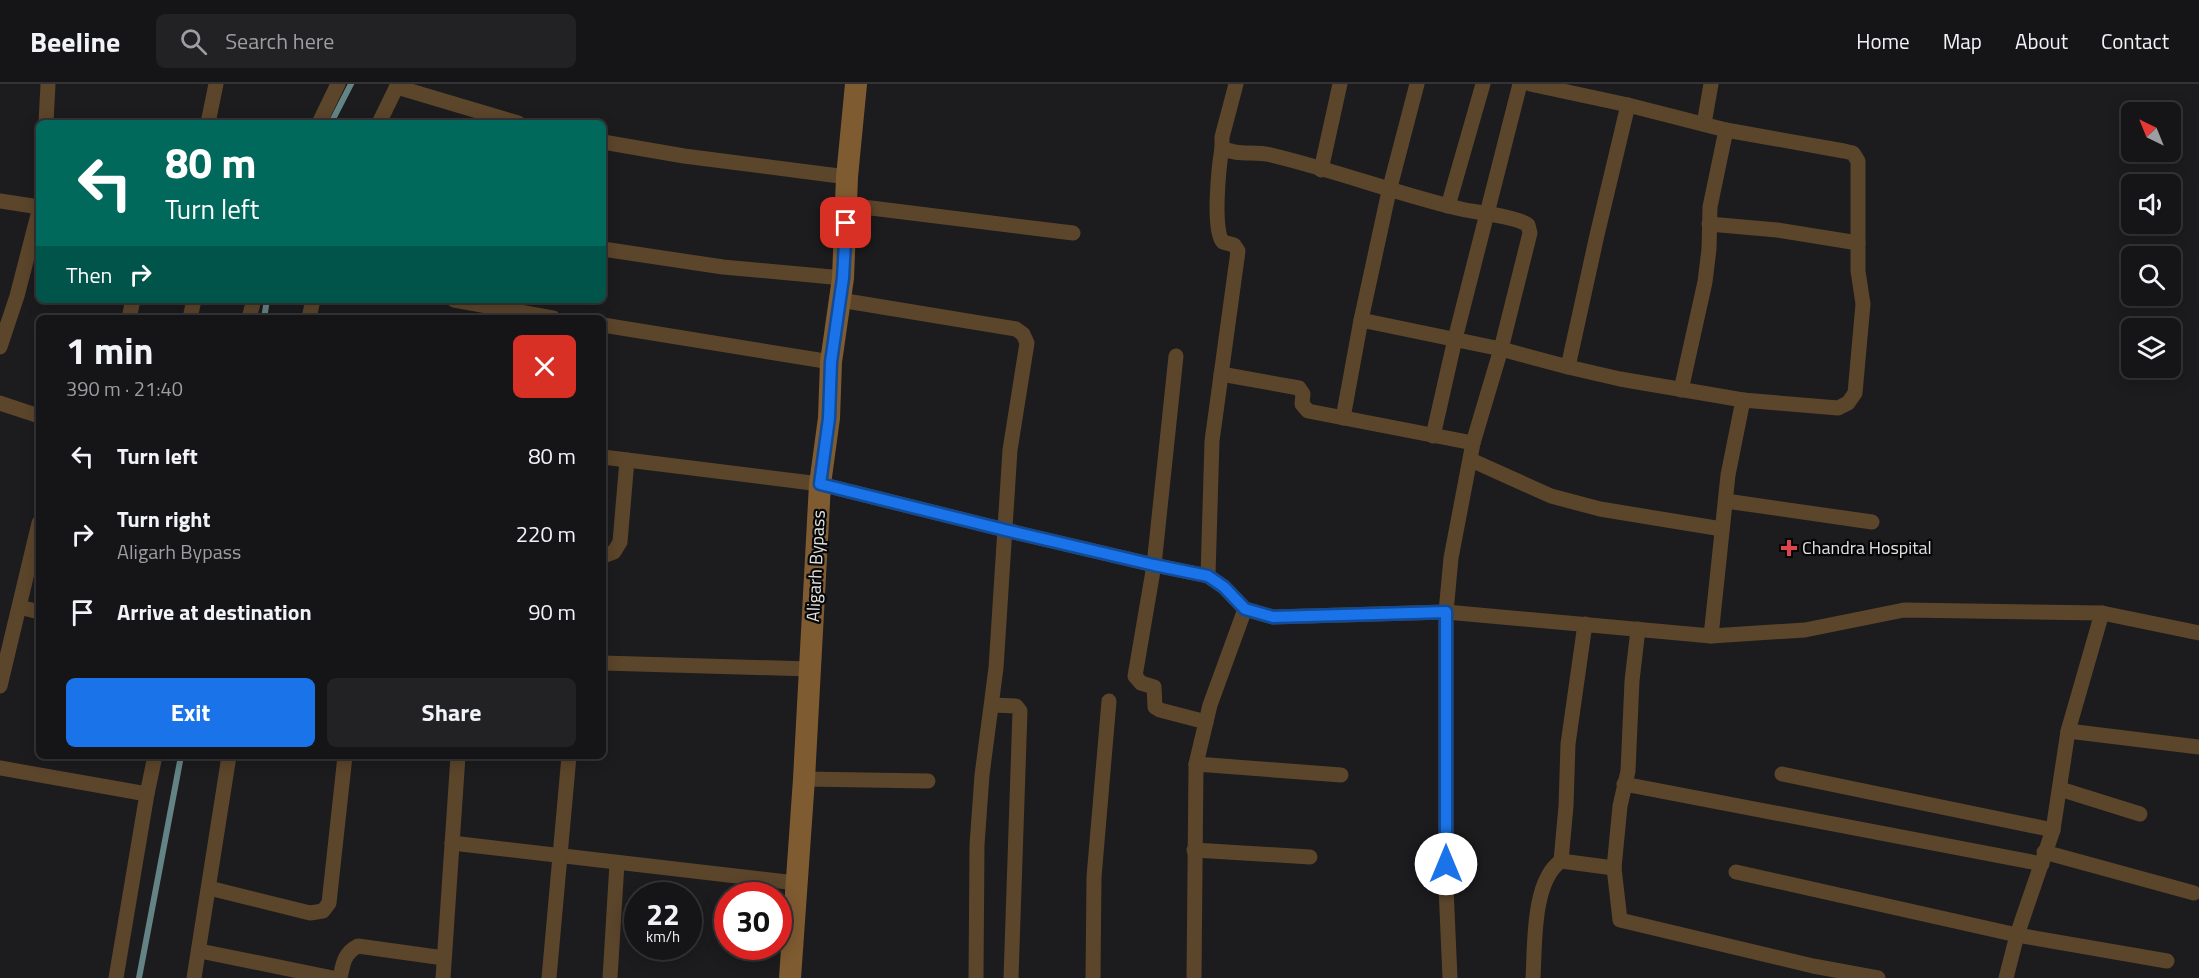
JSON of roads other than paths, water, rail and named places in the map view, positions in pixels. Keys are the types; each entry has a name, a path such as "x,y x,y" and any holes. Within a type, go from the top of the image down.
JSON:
{"main road":[{"name":"Aligarh Bypass","path":"790,978 804,779 820,484 829,418 831,362 841,289 847,177 856,84"}],"street":[{"path":"46,120 48,84"},
{"path":"209,120 216,84"},
{"path":"320,120 338,84"},
{"path":"1208,576 1212,441 1238,251 1234,245 1223,242 1219,237 1218,200 1222,137 1236,84"},
{"path":"1321,170 1340,84"},
{"path":"1343,418 1361,320 1389,191 1417,84"},
{"path":"1448,206 1483,84"},
{"path":"1433,436 1455,339 1520,84"},
{"path":"1361,320 1681,390 1743,400 1838,408 1848,403 1855,393 1863,304 1858,272 1858,162 1856,157 1844,151 1726,130 1628,105 1530,84"},
{"path":"1704,124 1711,84"},
{"path":"380,120 398,85 509,120"},
{"path":"1568,367 1628,105"},
{"path":"1681,390 1704,282 1709,249 1712,189 1726,130"},
{"path":"606,143 684,156 847,177"},
{"path":"1222,148 1233,154 1248,152 1270,155 1389,191 1488,215 1521,220 1528,225 1530,233 1501,349 1473,443 1451,558 1446,612 1446,887 1450,978"},
{"path":"0,201 36,208"},
{"path":"847,205 1072,232"},
{"path":"0,347 17,296 36,221"},
{"path":"1709,224 1777,230 1858,243"},
{"path":"606,249 723,267 841,289 1016,329 1023,334 1027,342 1010,450 992,705 982,775 976,845 975,978"},
{"path":"470,303 536,315"},
{"path":"606,326 831,362"},
{"path":"1176,356 1154,565 1135,676 1141,683 1154,687 1155,707 1206,722"},
{"path":"1221,374 1297,387 1302,390 1302,404 1308,411 1473,443"},
{"path":"1711,636 1728,475 1743,400"},
{"path":"0,403 36,415"},
{"path":"606,457 820,484 1005,530 1208,576 1224,587 1245,609 1273,617 1446,612 1711,636 1805,630 1904,610 2102,613 2199,633"},
{"path":"606,555 614,552 620,542 627,460"},
{"path":"1471,460 1551,496 1599,509 1722,529"},
{"path":"1726,501 1872,522"},
{"path":"0,686 36,536"},
{"path":"20,606 36,611"},
{"path":"1194,978 1196,764 1206,722 1245,609"},
{"path":"2006,978 2017,935 2053,830 2068,731 2102,613"},
{"path":"1561,861 1568,744 1585,624"},
{"path":"1638,629 1632,681 1628,771 1624,784 1614,868 1620,920 1814,966 1878,978"},
{"path":"606,663 810,669"},
{"path":"1093,978 1094,877 1109,701"},
{"path":"992,705 1017,706 1020,711 1011,978"},
{"path":"2068,731 2199,747"},
{"path":"116,978 154,759"},
{"path":"194,978 229,759"},
{"path":"209,888 310,913 323,911 329,903 345,759"},
{"path":"443,978 458,759"},
{"path":"549,978 569,759"},
{"path":"1196,764 1341,775"},
{"path":"0,768 147,794"},
{"path":"1782,774 2053,830"},
{"path":"804,779 928,781"},
{"path":"1624,784 2043,858 2194,893"},
{"path":"2060,789 2140,814"},
{"path":"452,843 796,883"},
{"path":"1194,850 1310,857"},
{"path":"1533,978 1538,908 1546,879 1552,867 1561,861 1614,868"},
{"path":"609,978 617,863"},
{"path":"1736,872 2017,935 2167,961"},
{"path":"340,978 344,958 349,950 358,946 444,958"},
{"path":"200,951 333,978"}],"waterway":[{"path":"333,120 351,84"},
{"path":"264,315 266,303"},
{"path":"139,978 180,759"}],"place":[{"name":"Chandra Hospital","path":"1789,548"}]}
